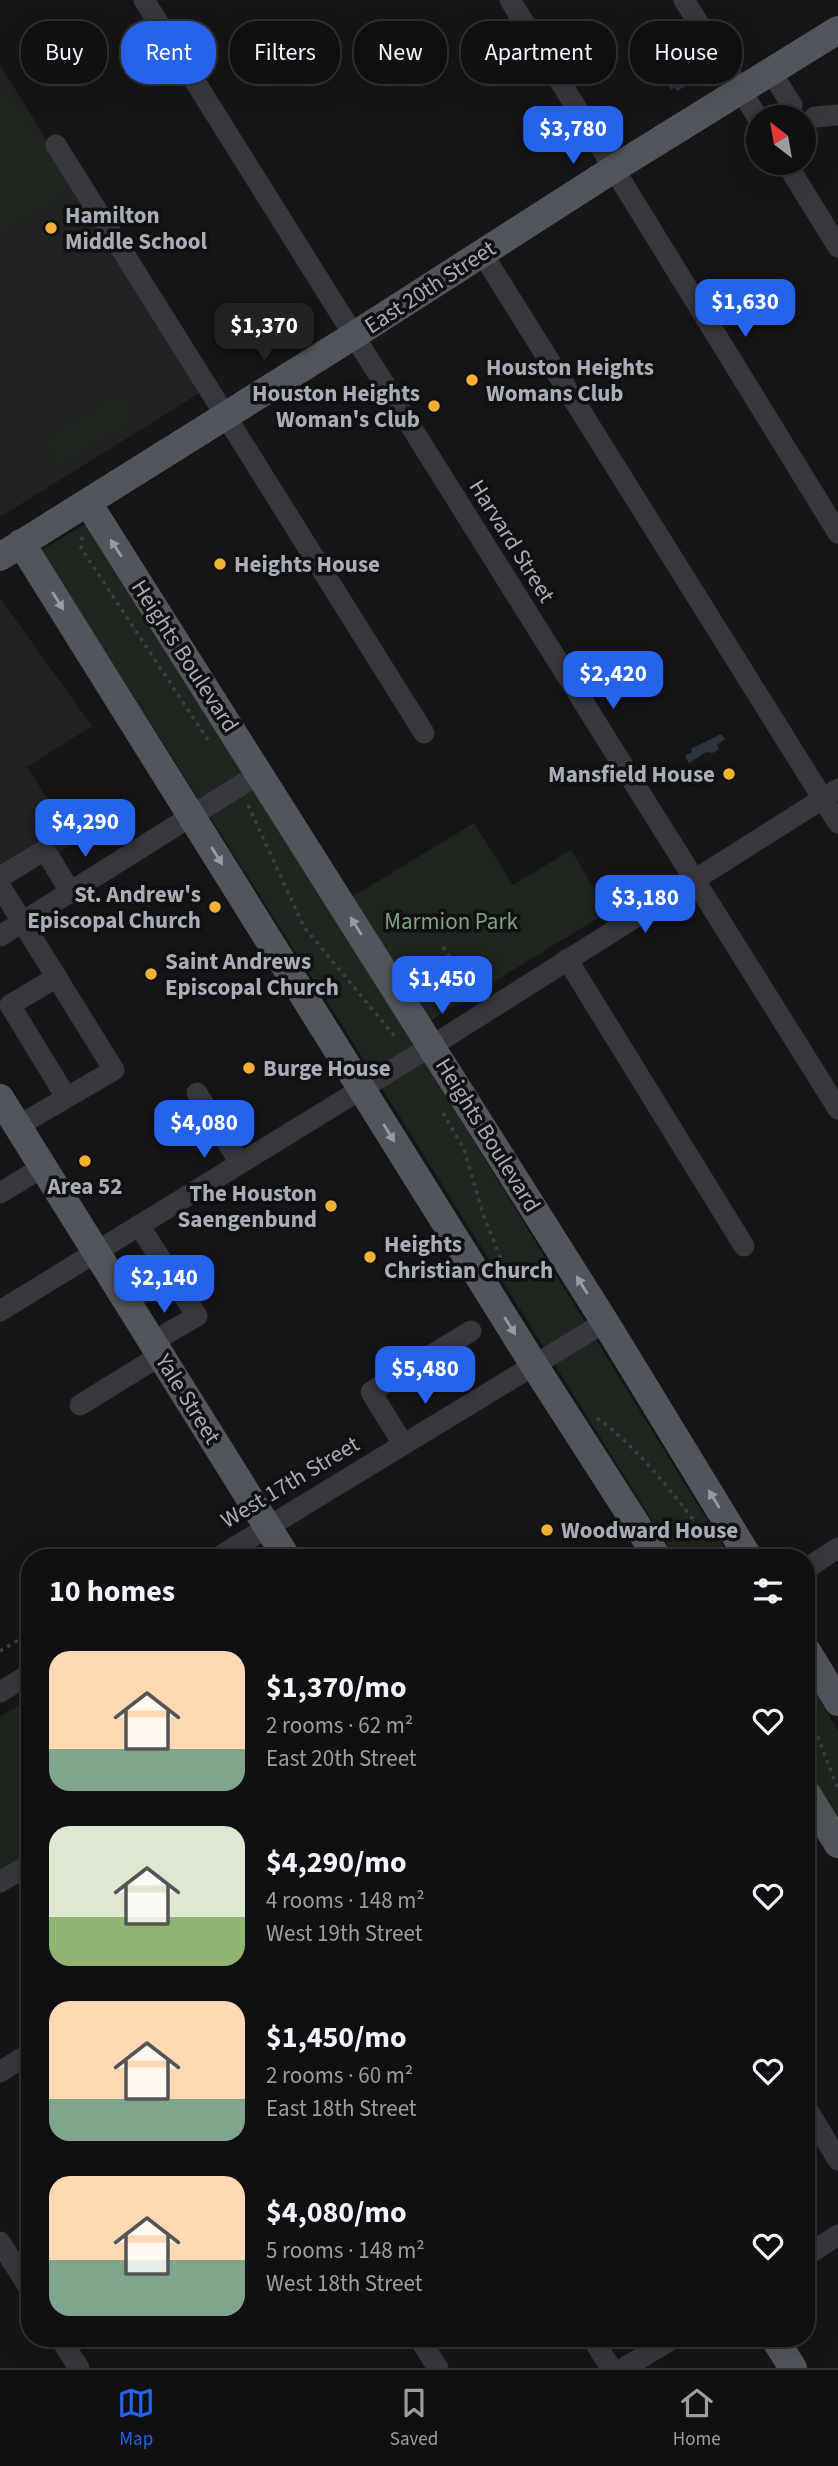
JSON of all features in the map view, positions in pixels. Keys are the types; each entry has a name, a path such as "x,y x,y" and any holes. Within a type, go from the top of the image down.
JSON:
{"main road":[{"name":"East 20th Street","path":"11,550 838,30"},
{"name":"Heights Boulevard","path":"78,509 260,773 605,1322 744,1549"},
{"path":"11,550 193,817 534,1365 652,1549"},
{"name":"Yale Street","path":"8,1118 43,1167 281,1549"},
{"path":"815,1664 838,1702"},
{"path":"815,1807 838,1844"},
{"path":"780,2347 793,2368"}],"street":[{"name":"Harvard Street","path":"144,0 838,1109"},
{"path":"510,0 838,533"},
{"path":"684,0 750,105"},
{"path":"771,72 792,105"},
{"path":"816,117 838,114"},
{"path":"56,145 424,733"},
{"path":"793,175 838,247"},
{"path":"482,253 830,794 838,823"},
{"path":"0,936 260,773"},
{"path":"0,1311 362,1088 830,794"},
{"path":"0,877 45,850 71,892"},
{"path":"0,886 114,1070 66,1097 8,1118"},
{"path":"567,960 744,1246"},
{"path":"57,977 10,1005 66,1097"},
{"path":"197,1093 240,1163"},
{"path":"0,1193 43,1167"},
{"path":"80,1405 197,1316 139,1225"},
{"name":"West 17th Street","path":"231,1549 605,1322"},
{"path":"403,1444 371,1392 471,1331"},
{"path":"815,1563 838,1548"},
{"path":"0,1692 21,1679"},
{"path":"0,1882 21,1869"},
{"path":"0,2071 21,2058"},
{"path":"815,2122 838,2161"},
{"path":"815,2250 838,2235"},
{"path":"0,2242 21,2275"},
{"path":"66,2347 79,2368"},
{"path":"425,2347 438,2368"},
{"path":"598,2347 611,2368"},
{"path":"624,2368 659,2347"}],"path":[{"path":"78,509 81,549 212,746"},
{"path":"248,806 304,927 398,1041"},
{"path":"443,947 471,991"},
{"path":"443,1113 464,1149 483,1214 510,1282"},
{"path":"596,1417 616,1432 685,1508 709,1541"},
{"path":"0,1651 21,1638"},
{"path":"815,1733 838,1789"}],"shaded area":[{"name":"Hamilton Middle School","path":"0,65 203,391 0,517"},
{"path":"689,84 677,91 675,87 671,90 668,85"},
{"path":"0,598 92,726 27,767 75,842 0,891"},
{"path":"721,734 725,739 717,745 719,749 713,753 706,752 689,763 685,756 692,752 691,749"}],"green space":[{"path":"0,75 63,174 65,190 55,202 0,235"},
{"path":"119,391 135,404 131,424 60,466 42,441"},
{"path":"86,524 256,789 725,1549 670,1549 41,550"},
{"name":"Marmion Park","path":"474,823 513,885 571,850 608,912 428,1022 352,897"},
{"path":"815,1694 838,1730 838,1822 815,1784"},
{"path":"21,1704 21,1861 0,1874 0,1717"}],"place":[{"name":"Hamilton Middle School","path":"51,228"},
{"name":"Houston Heights Womans Club","path":"472,380"},
{"name":"Houston Heights Woman's Club","path":"434,406"},
{"name":"Heights House","path":"220,564"},
{"name":"Mansfield House","path":"729,774"},
{"name":"St. Andrew's Episcopal Church","path":"215,907"},
{"name":"Saint Andrews Episcopal Church","path":"151,974"},
{"name":"Burge House","path":"249,1068"},
{"name":"Area 52","path":"85,1161"},
{"name":"The Houston Saengenbund","path":"331,1206"},
{"name":"Heights Christian Church","path":"370,1257"},
{"name":"Woodward House","path":"547,1530"}]}
